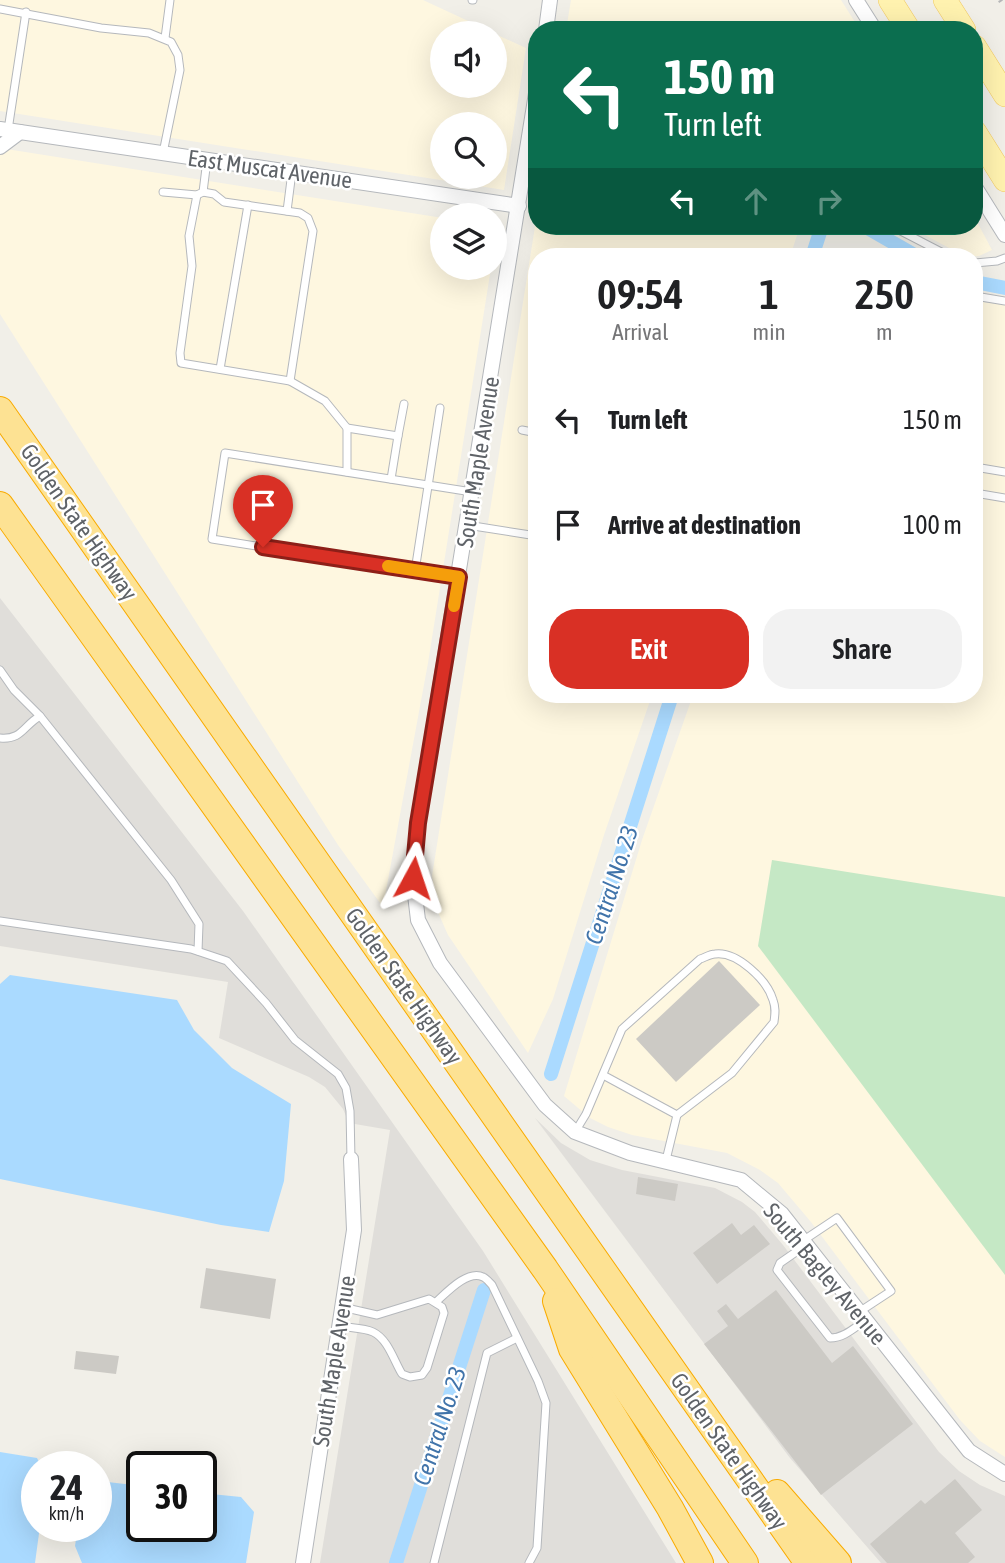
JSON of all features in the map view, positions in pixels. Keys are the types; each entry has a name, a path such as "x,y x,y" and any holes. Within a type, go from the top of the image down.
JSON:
{"highway":[{"name":"Golden State Highway","path":"0,410 808,1563"},
{"path":"0,505 545,1269 744,1563"},
{"path":"545,1269 572,1349 670,1508 700,1563"},
{"path":"686,1389 838,1563"}],"main road":[{"path":"890,0 903,21"},
{"path":"945,0 958,21"},
{"path":"983,60 1005,95"},
{"path":"983,145 1005,180"}],"street":[{"path":"547,21 550,0"},
{"path":"856,0 869,21"},
{"path":"0,146 9,131"},
{"name":"East Muscat Avenue","path":"9,131 519,206"},
{"name":"South Maple Avenue","path":"418,920 413,878 418,823 528,146"},
{"path":"983,200 1005,235"},
{"name":"South Bagley Avenue","path":"418,920 440,962 545,1105 575,1132 630,1153 741,1180 782,1214 969,1451 1005,1474"},
{"name":"South Maple Avenue","path":"303,1563 354,1230 351,1158"}],"lane":[{"path":"165,38 170,0"},
{"path":"0,9 165,38 171,42 178,55 180,70 163,153"},
{"path":"9,131 26,12"},
{"path":"207,160 189,236 191,265 181,363 290,381 325,401 347,428 347,472"},
{"path":"288,211 292,172"},
{"path":"163,192 214,194 224,202 300,213 308,218 313,231 290,381"},
{"path":"220,369 248,205"},
{"path":"908,235 934,248"},
{"path":"983,262 1005,258"},
{"path":"983,297 1005,301"},
{"path":"391,479 404,404"},
{"path":"415,570 440,408"},
{"path":"347,428 398,436"},
{"path":"522,430 528,431"},
{"path":"459,577 212,539 225,453 472,492"},
{"path":"983,468 1005,472"},
{"path":"983,494 1005,498"},
{"path":"467,525 528,535"},
{"path":"0,670 171,880 199,924 198,951"},
{"path":"0,738 12,739 19,736 30,722 40,716"},
{"path":"0,921 198,951 227,961 266,1003 295,1040 338,1073 346,1088 350,1111 351,1158"},
{"path":"575,1132 586,1114 622,1030 700,959 716,953 731,955 763,982 776,1011 774,1022 732,1073 677,1115 666,1160"},
{"path":"603,1075 677,1115"},
{"path":"837,1218 891,1291 838,1338 830,1338 777,1270 780,1263 805,1243 837,1218"},
{"path":"436,1302 457,1282 476,1275 482,1276 492,1285 538,1381 546,1404 540,1521 537,1548 529,1563"},
{"path":"339,1326 373,1332 391,1352 402,1374 410,1377 422,1375 428,1368 444,1313 442,1307 429,1299 377,1315 342,1307"},
{"path":"434,1563 487,1353 517,1338"}],"shaded area":[{"path":"0,0 423,0 468,21 430,21 430,98 507,98 507,39 526,48 507,171 507,112 430,112 430,178 0,111"},
{"path":"571,0 841,0 854,21 568,21"},
{"path":"0,148 430,216 430,280 489,280 428,663 383,907 338,845 0,314"},
{"path":"983,233 992,250 983,254 983,248 949,248 925,235"},
{"path":"534,235 797,235 793,248 532,248"},
{"path":"528,271 528,703 649,703 604,835 553,999 528,1053 448,935 437,910 432,876"},
{"path":"983,302 1005,305 1005,1457 980,1441 960,1420 811,1222 778,1183 727,1153 632,1135 608,1127 590,1118 564,1096 642,840 690,703 983,703"},
{"path":"0,598 243,911 483,1251 676,1563 320,1563 390,1130 349,1123 343,1109 325,1087 309,1077 219,1038 228,982 0,946"},
{"path":"535,1118 561,1143 590,1160 622,1170 715,1188 755,1212 783,1245 939,1452 959,1471 980,1485 1005,1496 1005,1563 881,1563 790,1458"}],"green space":[{"path":"772,860 1005,897 1005,1275 758,946"}],"water":[{"path":"10,975 177,1000 194,1030 232,1068 291,1104 284,1181 269,1232 221,1225 0,1179 0,984"},
{"path":"0,1452 21,1455 21,1542 38,1542 35,1563 0,1563"},
{"path":"112,1483 126,1484 126,1542 217,1542 217,1495 241,1497 254,1512 246,1563 82,1563 76,1542 112,1542"}],"building":[{"path":"719,961 760,1005 676,1082 636,1039"},
{"path":"638,1177 678,1184 675,1201 636,1194"},
{"path":"732,1223 741,1235 754,1225 770,1244 717,1284 693,1253"},
{"path":"206,1268 276,1279 270,1319 200,1308"},
{"path":"776,1290 832,1363 853,1346 913,1424 821,1495 704,1344 728,1326 717,1311 726,1304 738,1319"},
{"path":"76,1351 119,1356 116,1374 74,1369"},
{"path":"955,1479 982,1510 955,1533 975,1557 968,1563 887,1563 870,1544 921,1500 925,1504"}],"waterway":[{"name":"Central No. 23","path":"815,248 819,235"},
{"name":"Central No. 23","path":"880,235 902,248"},
{"name":"Central No. 23","path":"983,284 1005,288"},
{"name":"Central No. 23","path":"551,1074 669,703"},
{"name":"Central No. 23","path":"396,1563 484,1290"}],"railway":[{"path":"1000,0 1005,8"}],"slow traffic":[{"path":"388,566 459,577 454,606"}],"route":[{"path":"263,547 459,577 418,823 413,878"}]}
